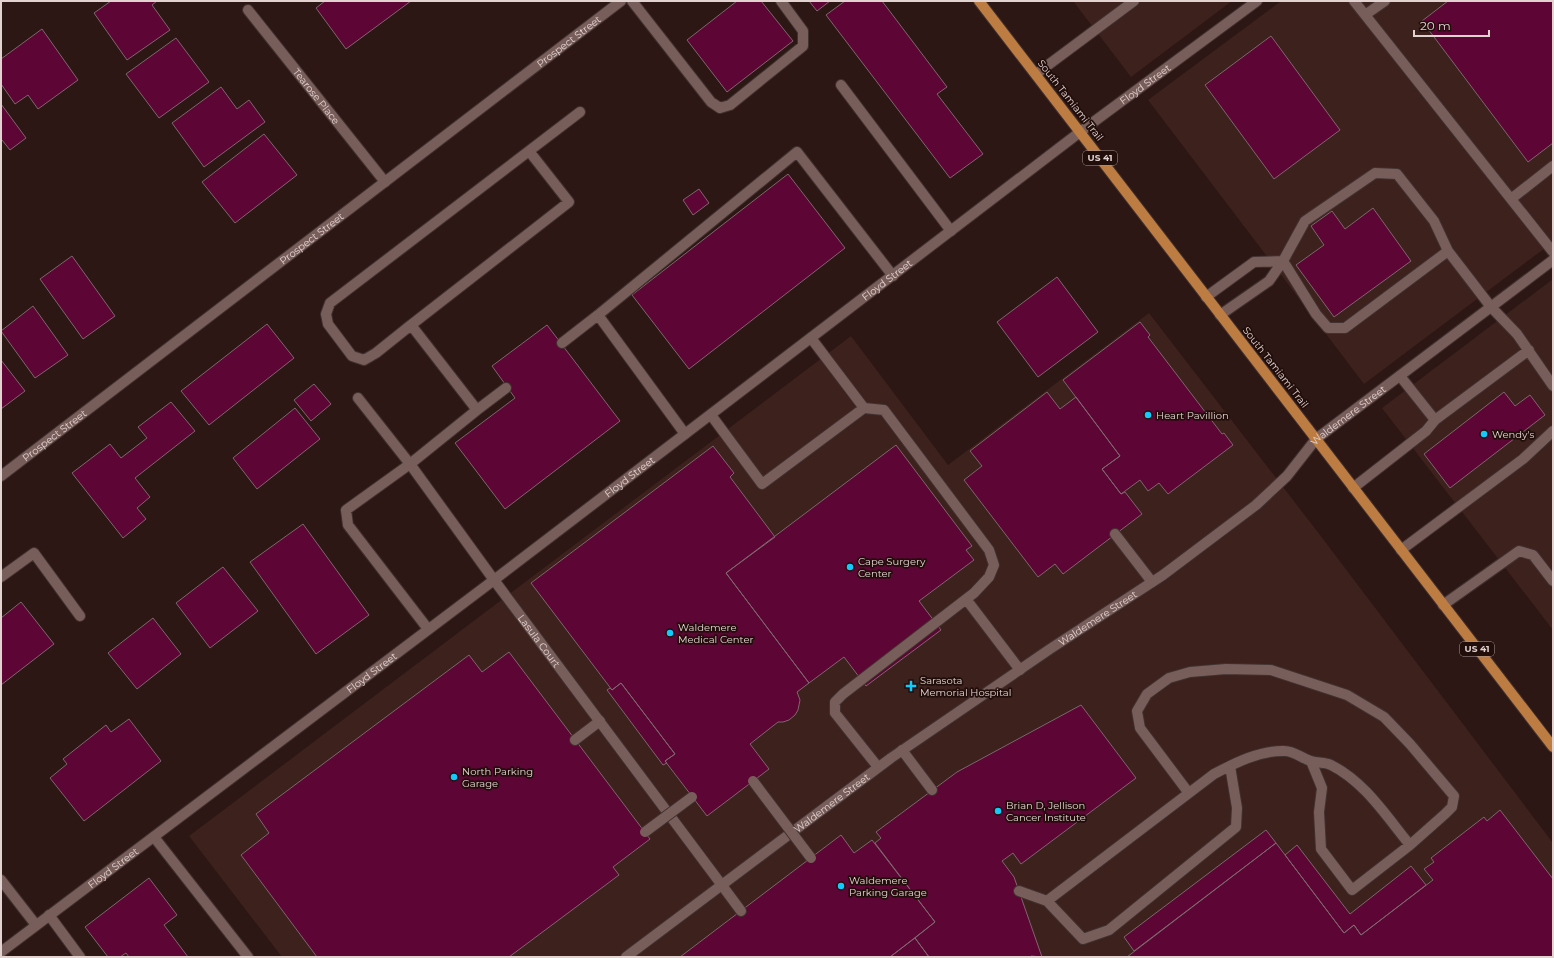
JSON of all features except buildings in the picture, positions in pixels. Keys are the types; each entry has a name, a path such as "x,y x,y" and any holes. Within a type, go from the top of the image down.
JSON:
{"main road":[{"name":"South Tamiami Trail","path":"979,1 1443,605 1551,741"}],"street":[{"name":"Prospect Street","path":"1,476 621,1"},
{"path":"632,1 711,102 720,108 730,105 803,46 803,31 781,1"},
{"path":"1036,74 1134,1"},
{"name":"Floyd Street","path":"1,952 494,580 1080,132 1257,1"},
{"path":"1354,1 1553,252"},
{"path":"1365,15 1385,1"},
{"name":"Tearose Place","path":"248,10 385,182"},
{"path":"841,85 951,231"},
{"path":"530,151 569,202 376,353 364,360 352,356 328,324 326,314 330,303 580,112"},
{"path":"562,343 797,152 893,276"},
{"path":"1511,199 1553,166"},
{"path":"1220,315 1269,281 1283,261 1305,221 1375,173 1397,174 1434,221 1448,252 1491,307 1517,334 1553,386"},
{"path":"1283,261 1316,314 1328,328 1345,328 1448,252"},
{"name":"Waldemere Street","path":"626,957 878,767 1152,582 1256,505 1287,476 1316,439 1553,260"},
{"path":"1206,297 1254,262 1283,261"},
{"path":"598,315 685,434"},
{"path":"411,325 477,410"},
{"path":"811,338 864,408"},
{"path":"1353,488 1426,431 1434,420 1529,350"},
{"path":"1400,376 1434,420"},
{"path":"428,629 348,525 346,510 410,464 506,388"},
{"name":"Lasula Court","path":"358,398 410,464 494,580 741,910"},
{"path":"711,415 762,484 864,408 884,410 990,550 994,565 989,577 974,593 843,694 835,702 835,713 878,767"},
{"path":"1401,550 1523,459 1553,431"},
{"path":"1115,534 1152,582"},
{"path":"1443,605 1519,551 1533,555 1553,581"},
{"path":"1,577 34,553 80,616"},
{"path":"966,599 1020,670"},
{"path":"1188,792 1140,728 1137,711 1147,694 1169,678 1190,672 1226,669 1271,670 1347,695 1384,717 1410,744 1454,796 1452,807 1410,845 1352,890 1320,848 1319,812 1322,788 1311,761"},
{"path":"575,740 600,721"},
{"path":"902,750 932,790"},
{"path":"1047,900 1188,792 1214,774 1258,754 1287,751 1311,761 1330,764 1351,777 1369,794 1410,845"},
{"path":"1019,891 1047,900 1083,939 1109,930 1236,827 1236,808 1230,766"},
{"path":"753,781 811,858"},
{"path":"645,832 692,797"},
{"path":"154,837 248,957"},
{"path":"1,880 36,925"},
{"path":"49,915 80,957"}],"shaded area":[{"path":"1073,1 1232,1 1131,77"},
{"path":"1281,1 1553,1 1553,242 1364,384 1148,100"},
{"path":"1553,279 1553,630 1382,408"},
{"name":"Sarasota Memorial Hospital","path":"1149,313 1320,535 1553,843 1553,957 282,957 189,836 851,336 948,465"}],"place":[{"name":"Heart Pavillion","path":"1148,415"},
{"name":"Wendy's","path":"1484,434"},
{"name":"Cape Surgery Center","path":"850,567"},
{"name":"Waldemere Medical Center","path":"670,633"},
{"name":"Sarasota Memorial Hospital","path":"911,686"},
{"name":"North Parking Garage","path":"454,777"},
{"name":"Brian D, Jellison Cancer Institute","path":"998,811"},
{"name":"Waldemere Parking Garage","path":"841,886"}]}
